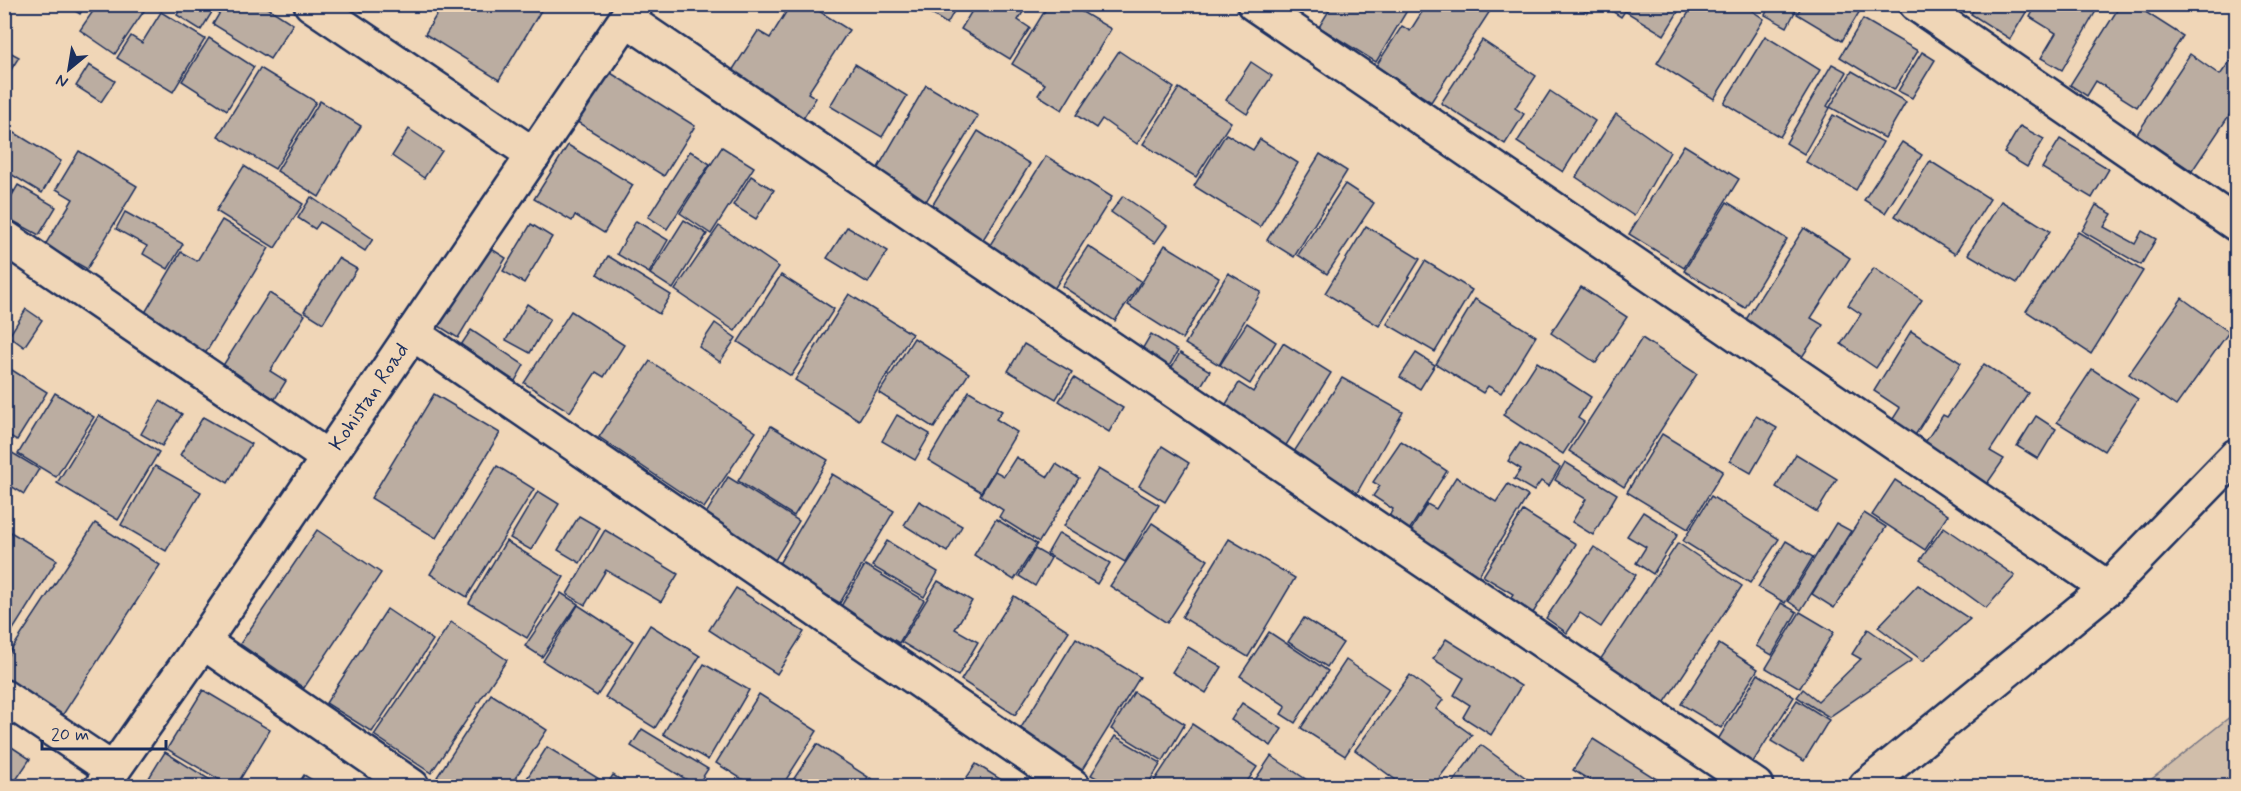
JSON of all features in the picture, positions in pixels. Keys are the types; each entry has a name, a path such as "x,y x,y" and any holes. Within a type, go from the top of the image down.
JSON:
{"street":[{"path":"311,4 534,155"},
{"path":"1254,4 2108,588"},
{"path":"1916,4 2236,224"},
{"path":"631,12 1756,786"},
{"name":"Kohistan Road","path":"108,778 631,12"},
{"path":"4,237 327,457"},
{"path":"412,333 1073,786"},
{"path":"1866,786 2108,588 2236,456"},
{"path":"203,642 412,786"},
{"path":"4,697 108,778"}],"shaded area":[{"path":"2236,712 2236,786 2143,786"}],"building":[{"path":"64,4 86,4 80,14"},
{"path":"98,4 148,5 115,54 80,30"},
{"path":"183,4 217,4 201,30 177,15"},
{"path":"225,4 262,4 293,24 270,59 213,24"},
{"path":"350,4 366,4 362,12"},
{"path":"443,4 545,4 499,80 425,34"},
{"path":"791,4 808,4 849,30 808,93 816,98 799,125 726,80 758,31 770,38"},
{"path":"916,4 958,4 947,24"},
{"path":"976,4 1028,4 1018,20 1030,28 1010,59 961,29"},
{"path":"1049,4 1069,4 1111,29 1062,110 1038,95 1045,84 1012,64"},
{"path":"1333,4 1411,4 1376,62 1319,27"},
{"path":"1427,4 1479,4 1490,11 1431,102 1376,66 1402,26 1410,31"},
{"path":"1575,4 1593,4 1587,13"},
{"path":"1605,4 1683,4 1664,35 1625,11 1621,17 1604,6"},
{"path":"1694,4 1742,4 1764,19 1714,99 1657,63"},
{"path":"1771,4 1791,4 1797,8 1787,27 1765,15"},
{"path":"1803,4 1853,4 1861,9 1842,41 1797,14"},
{"path":"1977,4 2031,4 2010,39 1971,14"},
{"path":"2037,4 2100,4 2062,70 2041,58 2056,33 2030,17"},
{"path":"2121,4 2133,4 2183,36 2137,107 2096,81 2087,96 2070,85"},
{"path":"161,12 205,39 173,92 117,58 131,36 142,43"},
{"path":"1863,19 1918,51 1894,90 1840,57"},
{"path":"1765,36 1820,70 1780,137 1724,103"},
{"path":"209,38 254,67 227,110 182,81"},
{"path":"1482,40 1536,76 1515,108 1524,114 1505,144 1441,103"},
{"path":"4,49 19,57 4,81"},
{"path":"1119,51 1174,88 1137,144 1102,119 1096,128 1076,115"},
{"path":"1922,52 1935,60 1912,98 1898,91"},
{"path":"2190,54 2220,75 2230,61 2236,65 2236,105 2192,171 2137,134"},
{"path":"1251,62 1272,76 1247,114 1226,100"},
{"path":"855,64 907,96 882,137 830,106"},
{"path":"1832,64 1847,72 1827,106 1830,108 1804,154 1786,143"},
{"path":"89,65 115,81 101,102 76,86"},
{"path":"260,68 316,102 275,169 218,136"},
{"path":"606,70 695,126 664,176 574,120"},
{"path":"1852,71 1906,102 1885,138 1830,107"},
{"path":"926,85 978,116 922,208 872,178"},
{"path":"1179,88 1231,122 1196,177 1143,144"},
{"path":"1550,91 1595,121 1563,172 1517,142"},
{"path":"320,101 361,126 319,197 277,171"},
{"path":"1616,114 1670,152 1634,216 1576,177"},
{"path":"1833,115 1883,142 1856,190 1806,162"},
{"path":"2020,126 2044,139 2027,167 2004,153"},
{"path":"5,127 61,161 42,193 4,170"},
{"path":"409,129 442,151 424,178 392,156"},
{"path":"978,131 1030,164 979,246 927,214"},
{"path":"1226,134 1253,150 1260,139 1298,163 1260,227 1194,186"},
{"path":"2060,139 2109,169 2092,198 2042,168"},
{"path":"1902,142 1922,155 1885,213 1864,200"},
{"path":"568,145 633,185 604,233 575,215 572,221 534,199"},
{"path":"1684,145 1739,179 1684,268 1629,234"},
{"path":"722,147 754,167 711,234 680,213"},
{"path":"79,151 137,186 87,269 45,245 73,199 56,189"},
{"path":"690,151 710,164 667,229 648,217"},
{"path":"1320,154 1347,171 1294,257 1267,240"},
{"path":"1046,156 1112,197 1049,297 983,256"},
{"path":"1930,161 1990,199 1955,254 1895,216"},
{"path":"244,166 303,204 275,248 216,211"},
{"path":"751,176 774,190 756,219 733,205"},
{"path":"1345,184 1374,203 1327,274 1298,255"},
{"path":"4,185 14,191 4,207"},
{"path":"18,185 56,207 39,235 4,216 4,209"},
{"path":"1123,196 1167,226 1155,243 1111,212"},
{"path":"311,197 373,239 365,251 320,222 315,229 298,218"},
{"path":"2001,201 2050,231 2017,283 1968,254"},
{"path":"1727,202 1787,239 1745,308 1684,271"},
{"path":"2096,205 2112,214 2104,227 2135,244 2142,231 2156,239 2141,265 2082,231"},
{"path":"125,212 183,244 168,269 143,254 147,246 116,229"},
{"path":"222,220 269,248 205,354 143,316 181,252 197,261"},
{"path":"684,220 707,234 673,289 650,274"},
{"path":"636,221 668,240 649,273 617,254"},
{"path":"531,224 552,237 524,283 503,271"},
{"path":"719,226 779,267 735,331 675,290"},
{"path":"1366,226 1420,259 1379,326 1325,293"},
{"path":"847,227 888,251 868,283 827,258"},
{"path":"1804,228 1850,258 1811,318 1823,325 1802,357 1745,321"},
{"path":"2078,232 2143,271 2091,354 2026,311"},
{"path":"482,243 506,258 458,338 434,323"},
{"path":"1165,245 1219,278 1182,339 1128,305"},
{"path":"1088,246 1141,281 1115,321 1062,286"},
{"path":"608,256 671,295 659,314 597,274"},
{"path":"338,258 357,269 323,323 304,311"},
{"path":"1425,261 1472,290 1435,352 1387,324"},
{"path":"1874,268 1922,300 1876,368 1841,344 1861,314 1848,305"},
{"path":"1228,273 1261,292 1219,365 1185,344"},
{"path":"781,275 834,309 791,376 738,342"},
{"path":"1581,287 1627,317 1596,363 1551,333"},
{"path":"269,293 305,315 270,371 286,381 275,399 222,367"},
{"path":"849,294 912,334 859,420 795,380"},
{"path":"2182,298 2229,332 2176,406 2129,374"},
{"path":"1475,299 1536,336 1501,393 1488,386 1483,393 1436,364"},
{"path":"527,304 550,319 530,353 506,340"},
{"path":"26,309 42,320 24,347 9,336"},
{"path":"571,311 624,345 604,377 596,372 570,412 524,383"},
{"path":"715,323 736,338 720,362 699,347"},
{"path":"1247,323 1276,342 1250,384 1220,365"},
{"path":"471,330 524,365 515,381 461,345"},
{"path":"1911,331 1961,363 1914,437 1891,422 1900,408 1874,391"},
{"path":"1151,334 1178,351 1164,375 1137,358"},
{"path":"914,338 969,373 934,428 879,393"},
{"path":"1642,338 1697,374 1624,487 1569,451"},
{"path":"1283,343 1331,373 1283,450 1221,412 1239,383 1253,392"},
{"path":"1024,344 1072,372 1056,399 1008,371"},
{"path":"1180,353 1210,371 1195,396 1165,379"},
{"path":"1416,353 1435,365 1420,389 1400,377"},
{"path":"650,361 756,432 704,508 599,437"},
{"path":"1537,362 1591,397 1578,418 1584,422 1563,454 1503,415"},
{"path":"1984,364 2028,393 1990,451 2004,459 1984,488 1922,447 1943,415 1947,417"},
{"path":"4,365 47,392 17,440 4,433"},
{"path":"2092,369 2138,399 2104,451 2057,422"},
{"path":"1074,378 1123,408 1109,432 1059,401"},
{"path":"1342,378 1403,412 1350,505 1288,461"},
{"path":"969,391 1002,411 996,419 1017,432 981,492 928,460"},
{"path":"55,393 94,417 56,477 18,454"},
{"path":"434,394 500,433 436,538 371,498"},
{"path":"160,401 182,414 162,446 141,434"},
{"path":"99,415 159,452 118,520 57,483"},
{"path":"897,415 930,434 915,460 882,441"},
{"path":"1756,416 1777,428 1751,473 1730,461"},
{"path":"2036,416 2056,429 2038,459 2017,446"},
{"path":"203,417 251,444 228,483 180,455"},
{"path":"771,426 828,460 794,516 738,481"},
{"path":"1662,434 1723,471 1688,529 1627,492"},
{"path":"1401,441 1447,471 1406,535 1386,522 1393,509 1373,496 1380,486 1373,482"},
{"path":"1520,443 1560,467 1549,486 1541,481 1534,491 1514,479 1521,469 1508,461"},
{"path":"1162,446 1189,463 1165,502 1139,486"},
{"path":"4,448 39,469 24,494 4,482"},
{"path":"1796,454 1837,479 1817,512 1776,487"},
{"path":"1016,457 1048,477 1056,464 1079,478 1039,542 999,517 1003,510 980,495 995,471 1004,476"},
{"path":"1565,462 1617,494 1593,535 1572,522 1586,499 1555,480"},
{"path":"155,466 201,492 166,551 121,525"},
{"path":"497,466 534,489 467,597 430,574"},
{"path":"1098,469 1159,505 1125,562 1064,526"},
{"path":"832,474 894,511 840,603 777,567"},
{"path":"728,477 799,521 775,560 704,517"},
{"path":"1456,477 1496,502 1508,484 1528,496 1474,583 1405,540 1427,504 1436,509"},
{"path":"1895,480 1948,515 1925,550 1872,515"},
{"path":"538,491 559,504 531,550 510,538"},
{"path":"1711,496 1779,539 1750,583 1683,541"},
{"path":"919,501 962,526 947,552 904,525"},
{"path":"1523,511 1576,544 1528,621 1505,607 1513,594 1483,576"},
{"path":"1643,512 1678,534 1653,574 1636,563 1646,547 1627,536"},
{"path":"1864,513 1886,527 1834,608 1812,594"},
{"path":"579,516 600,528 580,563 558,550"},
{"path":"996,519 1037,544 1014,580 974,555"},
{"path":"95,523 160,565 62,716 4,678 4,661"},
{"path":"1152,523 1208,560 1167,623 1110,586"},
{"path":"1836,523 1851,531 1801,610 1788,601"},
{"path":"1944,527 2015,576 1986,608 1920,560"},
{"path":"4,528 57,560 4,644"},
{"path":"317,530 381,573 304,688 240,644"},
{"path":"605,530 678,574 661,602 606,570 585,605 567,594"},
{"path":"1059,533 1110,563 1097,584 1047,554"},
{"path":"1229,539 1295,578 1248,657 1182,617"},
{"path":"506,541 564,577 527,638 469,603"},
{"path":"887,541 938,572 924,597 872,566"},
{"path":"1786,541 1813,557 1785,603 1758,587"},
{"path":"1678,543 1742,586 1659,711 1594,669"},
{"path":"1594,547 1636,575 1601,627 1580,613 1567,633 1546,618"},
{"path":"1035,549 1051,558 1035,586 1019,576"},
{"path":"865,565 924,600 899,643 840,608"},
{"path":"938,581 972,601 955,629 978,642 958,676 901,642"},
{"path":"1918,585 1970,619 1923,661 1878,627"},
{"path":"736,588 804,632 777,674 709,630"},
{"path":"561,593 578,604 542,657 525,646"},
{"path":"1014,596 1069,631 1015,715 961,680"},
{"path":"1781,603 1797,612 1772,655 1756,646"},
{"path":"578,605 633,641 597,696 543,661"},
{"path":"387,609 433,640 372,732 326,703"},
{"path":"1800,612 1834,632 1800,688 1766,668"},
{"path":"1304,618 1343,643 1327,667 1288,642"},
{"path":"451,622 507,660 431,773 374,735"},
{"path":"650,625 700,656 655,728 605,697"},
{"path":"1868,629 1912,660 1829,717 1797,697 1803,689 1818,701 1861,659 1852,654"},
{"path":"1269,632 1328,671 1295,723 1281,714 1286,706 1240,676"},
{"path":"1076,638 1140,677 1082,770 1019,731"},
{"path":"1446,639 1521,686 1491,735 1463,717 1470,705 1454,695 1464,678 1433,659"},
{"path":"1719,644 1758,669 1721,728 1681,704"},
{"path":"1188,647 1222,667 1206,693 1172,672"},
{"path":"1346,660 1389,689 1345,756 1301,728"},
{"path":"704,664 749,690 708,760 663,734"},
{"path":"1758,674 1794,697 1746,773 1711,751"},
{"path":"1410,675 1443,700 1436,709 1472,735 1433,786 1404,786 1355,750"},
{"path":"203,690 270,730 236,786 230,786 167,749"},
{"path":"1134,692 1185,724 1163,761 1111,729"},
{"path":"491,694 547,730 510,786 451,786 437,777"},
{"path":"759,694 817,731 782,786 753,786 716,763"},
{"path":"1797,700 1829,720 1804,761 1771,741"},
{"path":"1242,703 1282,729 1271,746 1231,720"},
{"path":"1192,724 1257,767 1244,786 1151,786"},
{"path":"642,729 708,769 697,786 631,746"},
{"path":"1115,736 1161,763 1147,786 1111,786 1091,775"},
{"path":"1593,739 1658,780 1654,786 1599,786 1573,770"},
{"path":"4,742 30,759 12,786 4,786"},
{"path":"817,744 868,777 862,786 789,786"},
{"path":"1481,745 1537,786 1450,786"},
{"path":"547,747 604,782 601,786 522,786"},
{"path":"165,752 220,786 144,786"},
{"path":"1271,756 1316,786 1251,786"},
{"path":"976,764 1011,786 961,786"},
{"path":"304,775 322,786 297,786"},
{"path":"613,775 630,786 606,786"},
{"path":"870,778 884,786 865,786"}]}
